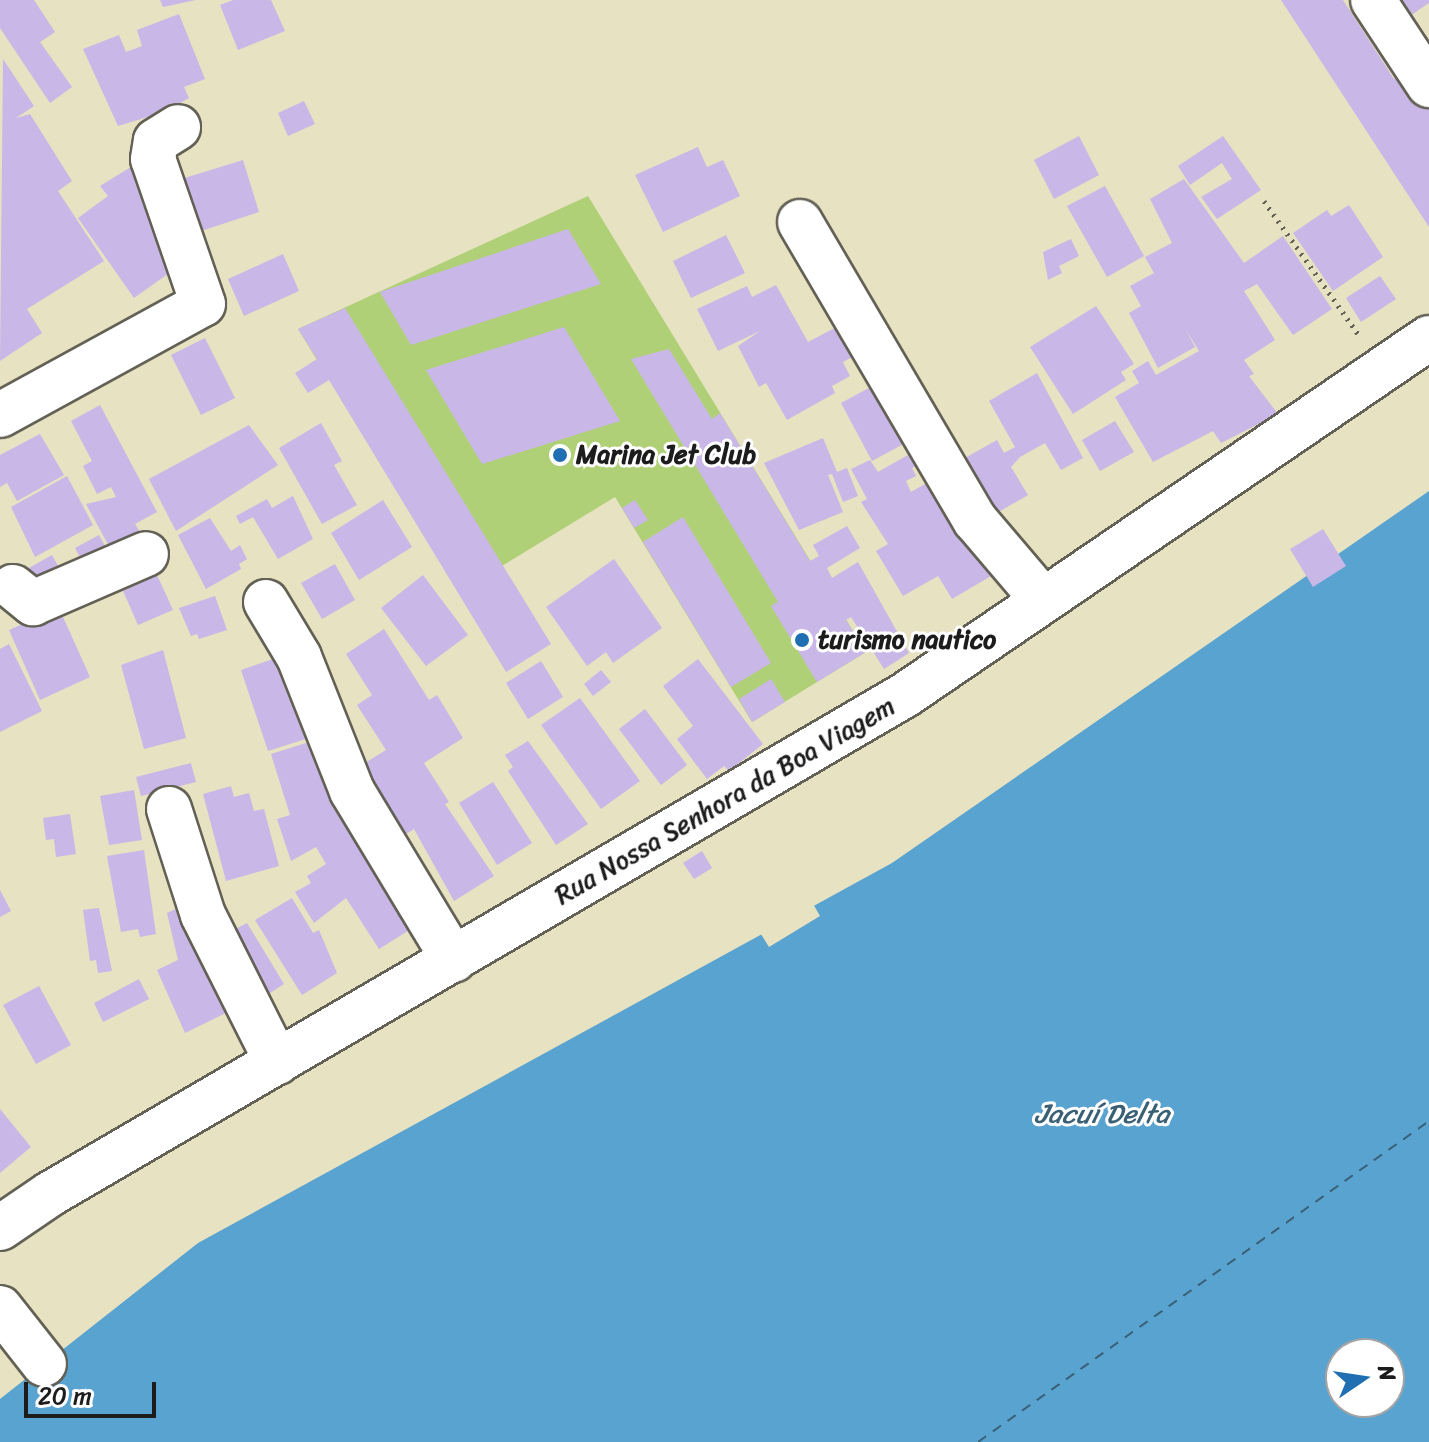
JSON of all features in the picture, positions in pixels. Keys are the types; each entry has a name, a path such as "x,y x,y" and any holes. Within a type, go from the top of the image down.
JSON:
{"street":[{"path":"1373,0 1429,85"},
{"path":"0,415 203,304 153,159 156,141 178,127"},
{"path":"800,222 975,520 1043,600"},
{"name":"Rua Nossa Senhora da Boa Viagem","path":"0,1228 50,1194 870,716 1429,338"},
{"path":"4,583 33,603 146,554"},
{"path":"266,602 299,657 352,791 454,960"},
{"path":"169,809 203,915 277,1062"},
{"path":"0,1308 44,1364"}],"path":[{"path":"1264,201 1383,368"}],"green space":[{"name":"Marina Jet Club","path":"588,196 866,652 752,722 615,497 459,592 298,329"}],"water":[{"name":"Jacuí Delta","path":"1429,491 1429,1442 0,1442 0,1399 198,1243 892,863"}],"pier":[{"path":"812,902 820,916 769,947 759,931"}],"building":[{"path":"0,0 34,0 55,32 40,42 72,87 50,103 0,28"},
{"path":"160,0 196,0 163,7"},
{"path":"233,0 271,0 285,31 238,50 220,5"},
{"path":"1281,0 1343,0 1394,79 1404,72 1429,110 1429,227"},
{"path":"1391,0 1429,0 1429,3 1404,20"},
{"path":"179,14 205,79 184,87 189,98 164,112 118,126 83,49 119,35 126,52 142,46 137,30"},
{"path":"3,59 34,106 16,118 30,114 72,181 58,191 104,261 27,309 42,333 0,361"},
{"path":"304,101 315,124 288,136 278,113"},
{"path":"1079,136 1099,175 1054,199 1034,160"},
{"path":"1223,136 1261,190 1217,219 1201,197 1232,179 1222,163 1190,185 1178,166"},
{"path":"698,147 707,167 723,160 740,196 663,232 635,175"},
{"path":"144,159 182,264 134,298 78,218 108,196 100,186"},
{"path":"243,160 259,212 192,234 175,181"},
{"path":"1184,179 1244,263 1283,236 1332,309 1293,335 1257,284 1244,291 1275,340 1244,360 1254,374 1249,376 1278,414 1221,443 1213,431 1153,462 1115,397 1139,383 1132,371 1148,361 1156,375 1199,351 1186,330 1195,347 1158,368 1129,313 1141,306 1130,286 1154,273 1145,257 1172,243 1150,199"},
{"path":"1105,186 1144,256 1107,277 1067,206"},
{"path":"1349,205 1383,257 1333,291 1293,233 1327,210 1331,216"},
{"path":"568,229 601,284 411,345 380,292"},
{"path":"726,235 745,273 691,298 673,261"},
{"path":"1071,239 1079,256 1059,266 1062,273 1048,280 1043,252"},
{"path":"283,254 299,291 244,316 228,279"},
{"path":"1380,276 1396,299 1361,322 1346,298"},
{"path":"776,285 808,342 842,324 858,354 843,362 850,376 832,386 835,393 787,420 766,383 759,387 738,346 760,331 718,351 697,309 747,286 752,297"},
{"path":"1096,306 1134,364 1121,372 1126,380 1073,414 1030,347"},
{"path":"345,308 551,644 506,672 329,380 308,393 295,373 317,359 298,329"},
{"path":"564,327 620,421 482,464 426,370"},
{"path":"205,338 235,398 201,415 171,355"},
{"path":"669,349 712,419 720,413 810,561 819,556 813,545 847,526 860,548 827,568 832,578 858,562 909,653 884,669 851,617 846,620 866,652 817,682 771,606 778,602 631,359"},
{"path":"1037,373 1083,458 1061,470 1045,443 1020,457 1011,467 1028,495 988,518 956,463 997,440 1004,453 1015,447 989,401"},
{"path":"880,382 911,440 872,461 841,403"},
{"path":"100,405 157,512 135,524 140,532 110,548 86,504 116,497 111,487 97,494 83,466 92,461 71,421"},
{"path":"1115,421 1134,452 1100,471 1082,440"},
{"path":"321,423 342,461 334,465 357,505 322,524 279,448"},
{"path":"249,425 278,465 176,531 149,479"},
{"path":"40,434 64,475 17,501 7,483 0,487 0,455"},
{"path":"823,438 837,472 847,468 858,496 843,502 832,474 828,475 843,512 799,530 764,463"},
{"path":"915,451 922,463 912,468 916,476 906,481 911,492 937,477 991,576 952,599 938,576 903,596 876,551 888,544 861,502 867,499 851,469 870,460 878,472"},
{"path":"67,476 93,525 35,557 11,507"},
{"path":"293,496 313,539 278,559 253,517 240,524 236,516 267,499 272,508"},
{"path":"383,500 412,547 359,580 331,533"},
{"path":"635,500 648,520 634,528 622,508"},
{"path":"683,517 771,663 731,687 643,542"},
{"path":"210,518 231,551 240,545 247,559 239,564 241,569 206,589 178,535"},
{"path":"1323,529 1346,566 1313,587 1290,549"},
{"path":"99,535 111,557 87,570 75,548"},
{"path":"52,555 65,579 42,592 29,568"},
{"path":"614,559 662,628 613,663 606,652 587,666 546,607"},
{"path":"335,564 355,600 322,619 301,583"},
{"path":"157,575 173,610 138,625 123,591"},
{"path":"423,575 468,635 426,666 381,608"},
{"path":"215,596 227,630 199,639 197,634 191,636 179,608"},
{"path":"59,608 90,677 40,700 9,630"},
{"path":"384,629 429,700 437,695 463,738 424,763 449,802 445,804 494,876 454,901 414,829 395,841 352,771 386,750 357,705 372,695 346,654"},
{"path":"9,644 42,711 0,732 0,649"},
{"path":"163,650 186,738 144,749 121,665"},
{"path":"290,653 318,735 268,751 241,670"},
{"path":"698,659 763,744 729,771 724,766 707,779 677,739 693,726 663,686"},
{"path":"541,661 563,697 528,719 506,683"},
{"path":"601,670 611,682 593,696 584,684"},
{"path":"771,679 785,702 752,722 739,699"},
{"path":"580,698 640,781 601,809 541,725"},
{"path":"645,709 687,765 661,785 619,729"},
{"path":"325,737 424,921 379,949 346,898 314,923 295,892 311,883 307,876 326,864 316,847 291,861 277,819 290,815 271,754"},
{"path":"528,741 588,824 556,845 508,771 513,767 505,755"},
{"path":"191,763 196,782 141,796 136,777"},
{"path":"493,782 532,843 497,865 459,803"},
{"path":"231,786 234,797 249,793 254,811 264,809 279,866 226,881 203,794"},
{"path":"134,790 142,840 109,845 100,796"},
{"path":"70,814 76,854 56,857 54,839 46,840 43,818"},
{"path":"144,850 156,934 140,937 138,929 121,932 107,856"},
{"path":"702,851 712,868 694,879 683,863"},
{"path":"0,890 11,911 0,917"},
{"path":"292,898 313,933 319,930 337,973 302,995 255,920"},
{"path":"185,905 236,1008 185,1033 157,970 178,960 167,913"},
{"path":"99,908 112,971 98,973 96,960 90,961 83,910"},
{"path":"247,923 284,984 264,997 226,934"},
{"path":"139,979 149,999 103,1022 94,1003"},
{"path":"39,986 71,1045 36,1064 3,1005"},
{"path":"0,1109 31,1147 0,1173"}],"ferry route":[{"path":"978,1442 1429,1121"}],"place":[{"name":"Marina Jet Club","path":"560,455"},
{"name":"turismo nautico","path":"802,640"}]}
